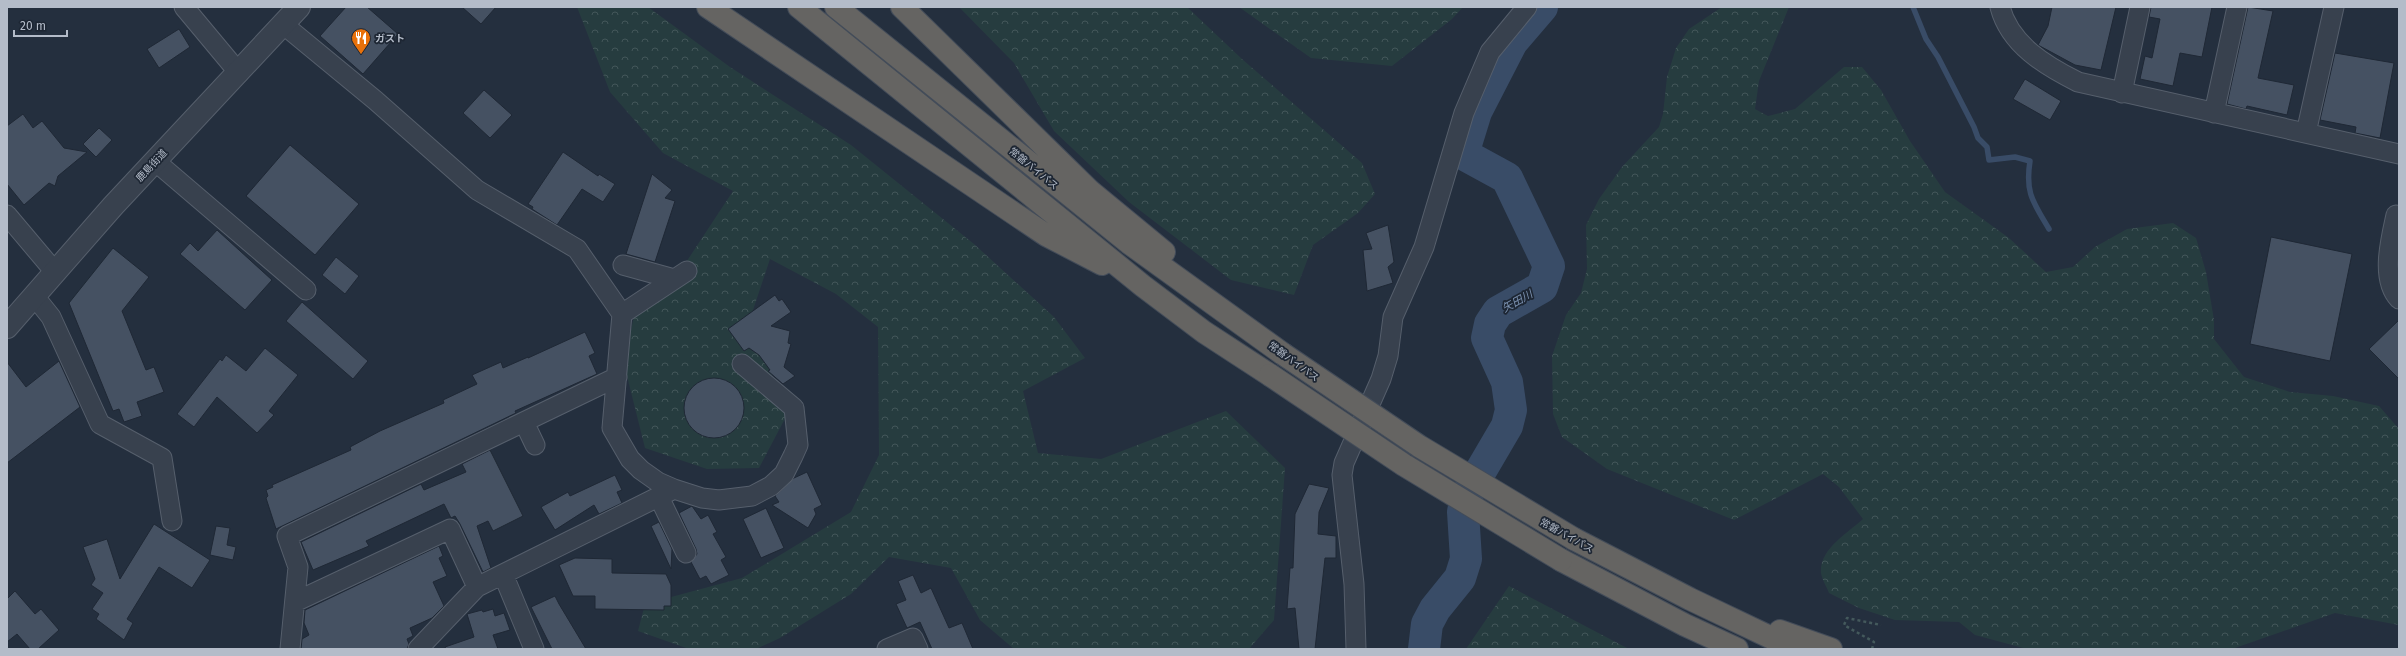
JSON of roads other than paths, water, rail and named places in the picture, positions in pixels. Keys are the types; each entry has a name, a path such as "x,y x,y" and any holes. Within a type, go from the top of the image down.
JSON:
{"highway":[{"path":"708,7 1046,236 1143,286"},
{"path":"799,7 1143,286 1204,332 1404,465 1561,560 1730,649"},
{"name":"常磐バイパス","path":"836,7 1129,243 1189,288 1258,334 1283,354 1419,446 1574,539 1690,599 1795,649"},
{"path":"902,7 1090,190 1161,250 1200,278 1258,334"},
{"path":"1690,599 1831,649"},
{"path":"1685,625 1737,649"}],"street":[{"path":"184,7 239,73"},
{"name":"鹿島街道","path":"7,327 155,161 239,73 299,7"},
{"path":"1356,649 1354,584 1342,475 1344,462 1381,379 1390,346 1393,316 1424,247 1464,113 1490,52 1527,7"},
{"path":"2000,7 2015,36 2044,64 2078,82 2399,154"},
{"path":"2122,93 2140,7"},
{"path":"2214,113 2237,7"},
{"path":"2306,133 2334,7"},
{"path":"284,24 476,190 578,249 622,314 612,428 617,440 630,459 658,482 667,493 686,553"},
{"path":"155,161 306,290"},
{"path":"7,215 55,272"},
{"path":"2398,217 2388,262 2391,280 2399,299"},
{"path":"622,314 680,275 623,265"},
{"path":"35,296 51,317 100,424 162,458 172,521"},
{"path":"418,649 478,587 667,493 702,498 735,499 752,496 771,486 784,474 798,445 794,408 742,364"},
{"path":"290,649 298,568 286,536 617,377"},
{"path":"524,422 535,445"},
{"path":"295,602 450,529 478,587"},
{"path":"502,574 534,649"},
{"path":"887,649 913,638 918,649"}],"waterway":[{"name":"矢田川","path":"1424,649 1427,624 1435,609 1460,578 1466,559 1463,512 1466,496 1507,426 1511,410 1507,382 1487,338 1490,324 1498,312 1542,287 1549,266 1507,178 1463,154 1476,112 1512,42 1542,7"},
{"path":"1913,7 1926,39 1938,57 1974,127 1978,138 1987,147 1989,160 2015,157 2030,161 2029,181 2032,197 2049,229"}],"place":[{"name":"ガスト","path":"361,55"}]}
